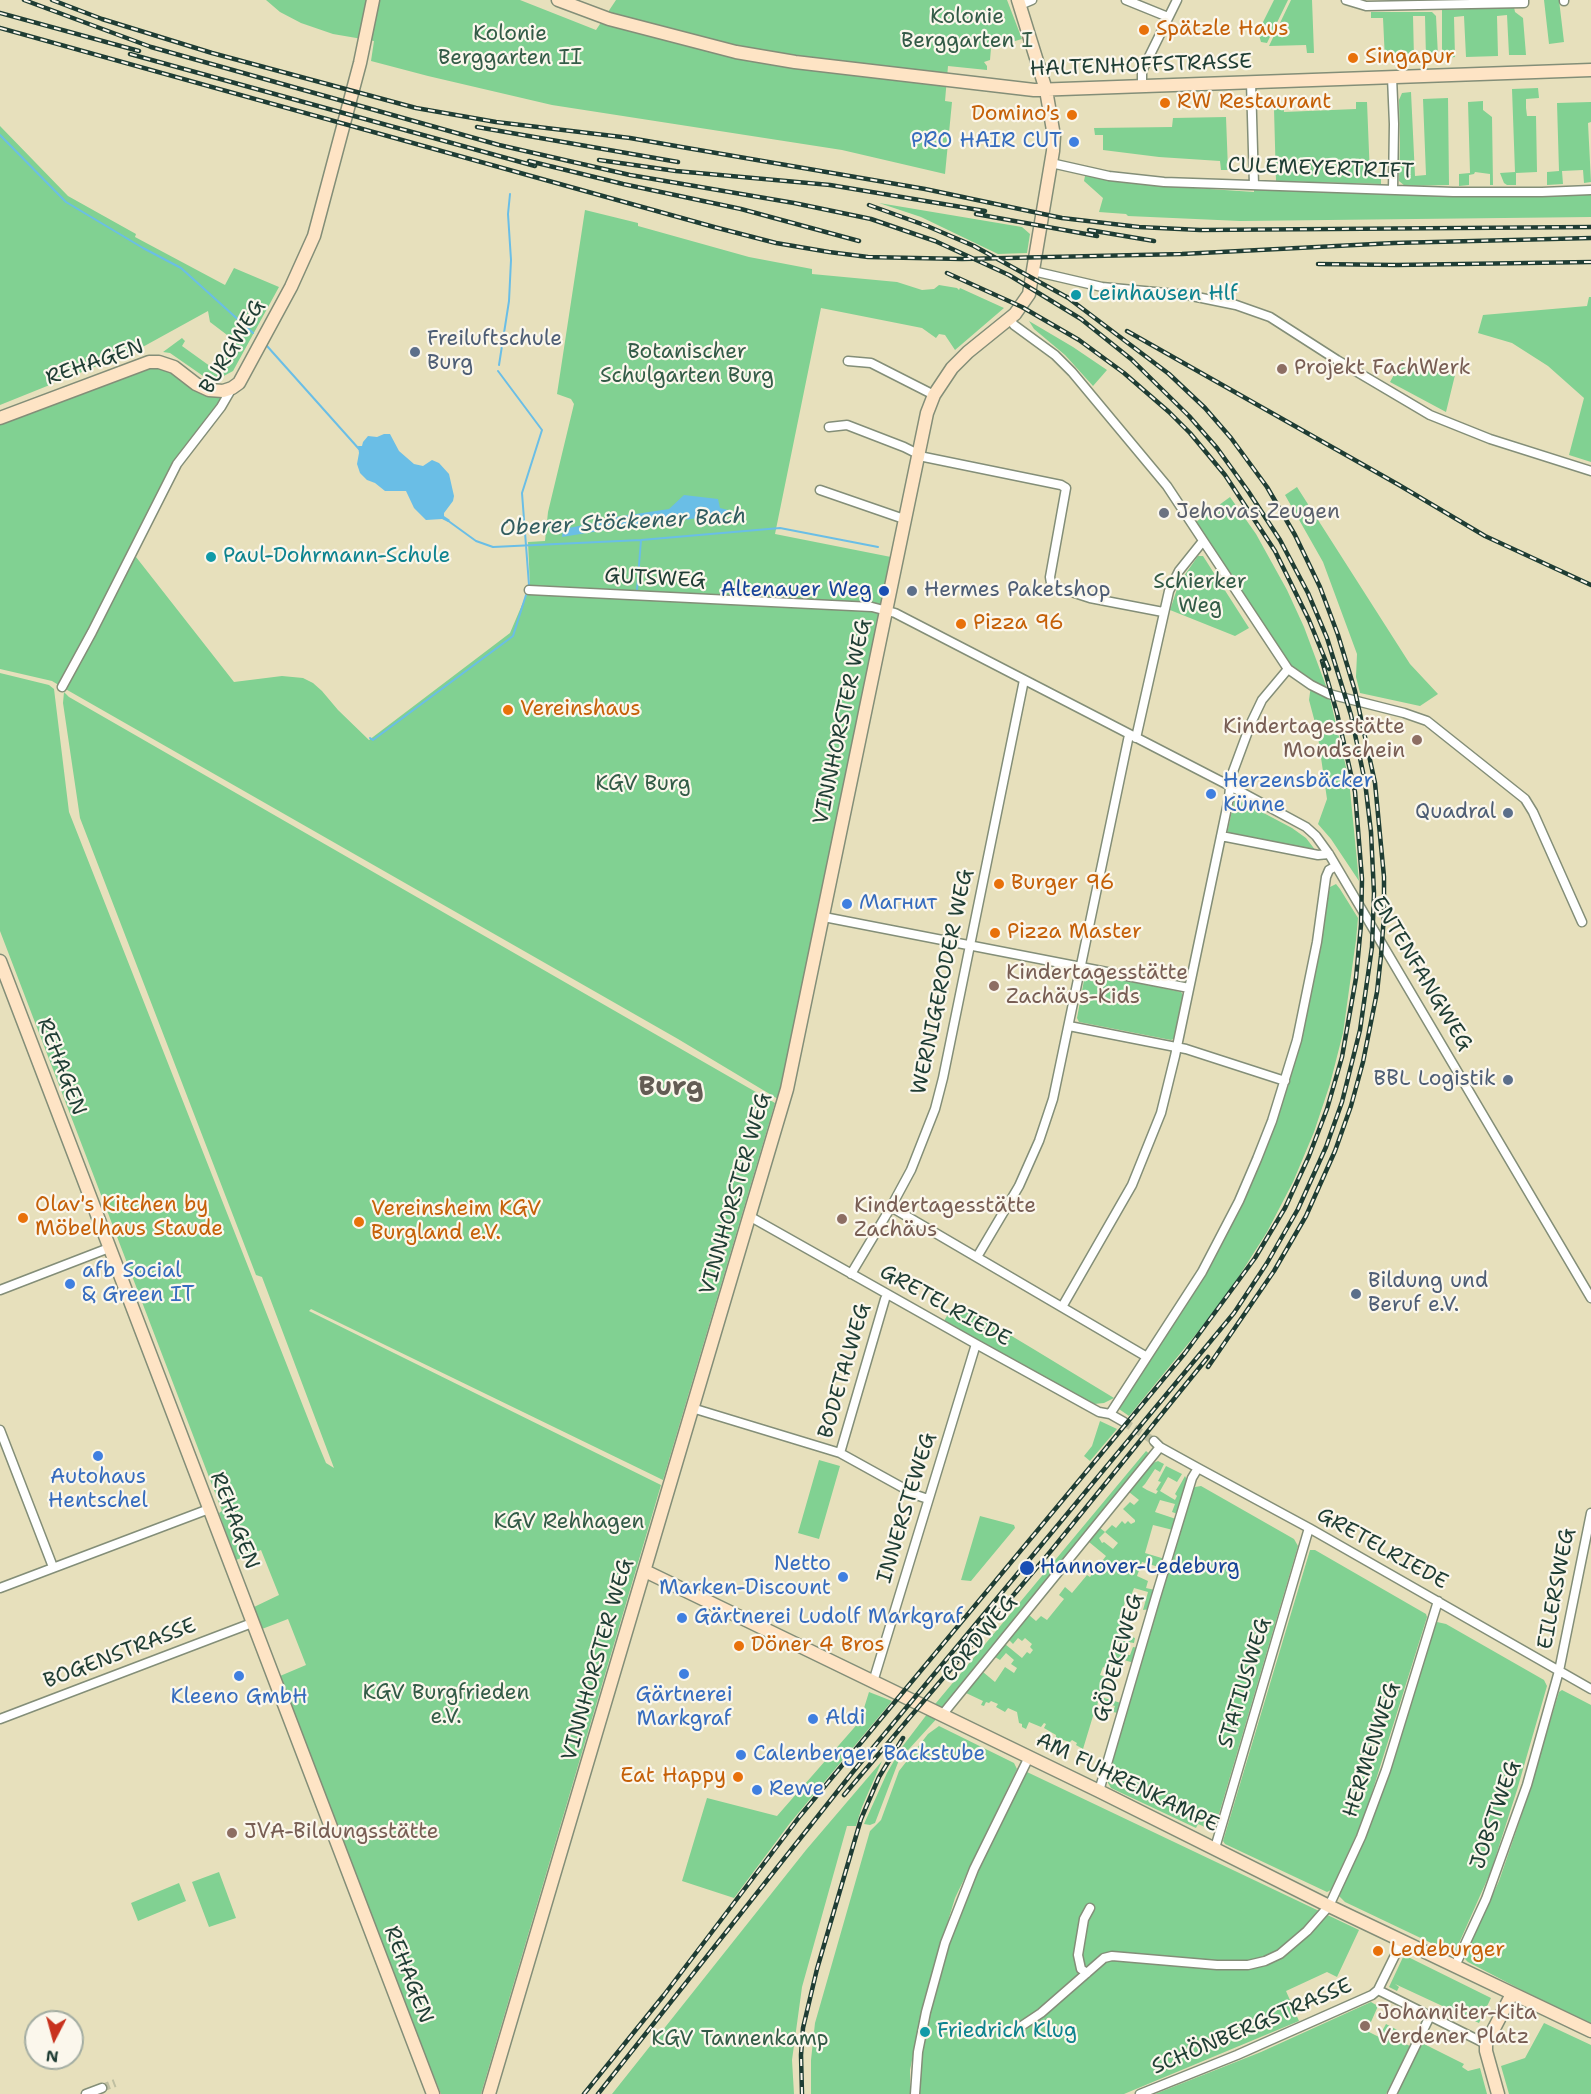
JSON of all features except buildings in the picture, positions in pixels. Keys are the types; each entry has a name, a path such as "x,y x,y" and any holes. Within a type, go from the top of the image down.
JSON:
{"street":[{"name":"BURGWEG","path":"62,687 177,464 221,407 232,388 239,382 303,264 314,236 360,63 372,0"},
{"name":"HALTENHOFFSTRASSE","path":"558,0 609,20 736,52 879,73 1046,90 1591,70"},
{"path":"1126,0 1168,17"},
{"path":"1142,86 1142,71 1177,0"},
{"path":"1346,0 1366,6 1524,3 1524,0"},
{"name":"VINNHORSTER WEG","path":"489,2094 787,1089 927,413 934,394 960,359 1009,318 1024,303 1029,294 1054,136 1046,90 1023,2"},
{"path":"1392,77 1393,190"},
{"path":"1251,82 1254,185"},
{"name":"CULEMEYERTRIFT","path":"1050,163 1138,180 1393,190 1542,192 1591,190"},
{"path":"1033,271 1102,287 1187,295 1236,305 1270,317 1430,415 1490,439 1591,471"},
{"path":"1009,318 1014,325 1055,355 1072,372 1167,486 1288,669 1329,694 1427,722 1525,799 1582,922"},
{"path":"848,361 871,363 934,394"},
{"name":"REHAGEN","path":"0,418 149,362 159,362 174,368 204,389 217,392 232,388"},
{"path":"829,427 847,425 924,457 1061,485 1066,488 1050,577 1051,583 1056,587 1090,598 1163,612"},
{"path":"820,490 904,519"},
{"path":"977,1257 1019,1186 1039,1141 1056,1088 1081,966 1163,612 1169,591 1179,571 1203,541"},
{"name":"GUTSWEG","path":"529,590 872,607 886,611"},
{"path":"886,611 894,613 1230,786"},
{"path":"1062,1307 1121,1206 1143,1160 1161,1113 1221,836 1231,777 1262,700 1288,669"},
{"name":"WERNIGERODER WEG","path":"851,1274 911,1170 935,1109 1024,680"},
{"name":"ENTENFANGWEG","path":"1230,786 1306,827 1329,854 1591,1298"},
{"path":"1221,836 1318,855 1329,854"},
{"path":"1110,1414 1196,1281 1223,1232 1257,1159 1285,1081 1308,995 1326,877 1329,870 1336,866"},
{"path":"824,917 1189,988"},
{"name":"REHAGEN","path":"0,961 433,2094"},
{"path":"1069,1026 1177,1047 1285,1081"},
{"path":"891,1207 1147,1357"},
{"name":"GRETELRIEDE","path":"749,1216 1099,1412 1110,1414 1124,1422"},
{"path":"0,1290 109,1248"},
{"name":"BODETALWEG","path":"840,1453 885,1299"},
{"name":"INNERSTEWEG","path":"873,1682 976,1344"},
{"path":"692,1408 840,1453 916,1495 928,1499"},
{"path":"0,1430 53,1567"},
{"name":"GRETELRIEDE","path":"1157,1444 1591,1689"},
{"name":"CORDWEG","path":"942,1715 1157,1444"},
{"name":"GÖDEKEWEG","path":"1099,1791 1192,1478 1198,1468"},
{"path":"0,1588 208,1509"},
{"name":"EILERSWEG","path":"1559,1671 1591,1513"},
{"name":"STATIUSWEG","path":"1215,1848 1309,1528"},
{"name":"AM FUHRENKAMPE","path":"645,1570 1099,1791 1329,1906 1591,2031"},
{"name":"HERMENWEG","path":"1011,2033 1041,2013 1104,1958 1112,1956 1235,1966 1265,1961 1292,1945 1307,1931 1329,1906 1361,1837 1376,1798 1438,1601"},
{"name":"BOGENSTRASSE","path":"0,1719 252,1623"},
{"name":"JOBSTWEG","path":"1455,1966 1486,1899 1527,1785 1559,1671"},
{"path":"915,2094 918,2052 926,2012 945,1943 974,1869 1029,1757"},
{"path":"1086,1973 1081,1968 1078,1955 1084,1919 1090,1908"},
{"path":"1401,1941 1378,1990 1486,2044"},
{"name":"SCHÖNBERGSTRASSE","path":"1140,2094 1237,2055 1372,1995 1378,1990"},
{"path":"1498,2094 1486,2044 1512,1994"},
{"path":"1392,2094 1430,2016"},
{"path":"86,2094 102,2088"}],"green space":[{"path":"266,0 520,0 596,30 616,0 1007,0 1022,39 991,48 990,60 984,62 987,70 948,66 945,101 952,102 945,174 842,150 552,105 428,76 371,61 374,41 333,34 301,23 280,12"},
{"path":"1274,0 1288,0 1267,43 1261,42 1258,32"},
{"path":"1291,0 1312,0 1314,53 1307,53 1306,45 1269,46"},
{"path":"1544,0 1559,0 1564,42 1549,44"},
{"path":"1514,7 1515,12 1523,18 1526,55 1509,55 1507,15 1497,16 1498,56 1466,57 1464,16 1454,17 1455,57 1442,56 1442,10"},
{"path":"1371,12 1432,12 1436,16 1438,56 1426,58 1425,16 1413,16 1414,59 1385,60 1383,18 1371,18"},
{"path":"1538,88 1539,98 1526,99 1527,116 1536,116 1537,172 1516,173 1516,185 1507,185 1500,173 1515,172 1512,89"},
{"path":"1411,92 1415,176 1426,175 1423,99 1448,98 1449,185 1405,186 1399,181 1399,100 1402,93"},
{"path":"1483,101 1483,110 1492,117 1493,185 1490,185 1490,174 1475,172 1469,175 1469,185 1459,186 1459,174 1470,173 1468,102"},
{"path":"1356,102 1367,102 1370,177 1381,177 1381,184 1276,181 1274,109 1263,109 1263,105 1283,104 1284,112 1356,109"},
{"path":"1591,102 1591,122 1588,123 1591,182 1584,183 1583,170 1562,171 1563,184 1547,185 1547,172 1559,171 1557,103"},
{"path":"1226,117 1228,170 1221,170 1220,161 1103,150 1103,135 1095,135 1094,128 1172,127 1173,118"},
{"path":"0,126 68,196 136,234 135,237 225,285 234,268 279,287 233,371 220,378 206,378 170,353 163,352 182,338 185,341 182,346 214,369 235,341 210,322 208,311 139,349 0,405"},
{"path":"1085,176 1165,186 1254,192 1254,185 1591,193 1591,217 1240,221 1128,216 1099,212 1103,198 1084,181"},
{"path":"879,203 1022,227 1030,234 1027,253 998,254 921,217"},
{"name":"KGV Burg","path":"585,210 638,223 638,226 749,257 812,269 812,274 897,282 922,290 934,289 939,285 959,290 960,288 1004,308 955,350 945,335 939,334 936,338 922,328 821,308 775,534 896,558 841,829 778,1099 678,1039 52,681 0,669 0,418 149,362 196,384 232,387 181,465 136,557 234,682 282,676 303,678 322,691 369,740 510,633 530,586 528,542 545,541 548,512 574,404 571,399 557,394"},
{"path":"1589,297 1591,297 1591,462 1569,455 1584,398 1548,366 1512,343 1478,333 1483,315 1587,306"},
{"path":"1029,321 1107,370 1093,386 1065,355 1034,329"},
{"path":"1402,360 1421,370 1425,363 1456,371 1446,412 1390,382"},
{"path":"1297,487 1410,664 1438,694 1420,706 1360,693 1356,677 1357,654 1323,562 1285,495"},
{"path":"1230,497 1256,534 1287,590 1304,627 1329,694 1349,780 1359,881 1318,824 1327,799 1317,730 1309,700 1311,685 1288,669 1196,522"},
{"name":"Schierker Weg","path":"1198,556 1203,556 1249,628 1235,636 1170,610 1179,583"},
{"path":"0,673 49,685 54,689 69,812 316,1439 326,1463 334,1468 262,1277 256,1275 80,818 63,703 64,692 69,697 775,1103 663,1480 311,1309 309,1311 661,1485 481,2094 441,2094 373,1926 280,1676 306,1665 288,1619 262,1629 254,1607 279,1595 261,1550 236,1560 219,1513 222,1511 0,931"},
{"path":"1239,800 1292,828 1306,838 1316,851 1227,834 1234,801"},
{"path":"1336,884 1358,918 1343,1033 1330,1084 1314,1132 1293,1182 1267,1232 1236,1281 1129,1416 1118,1406 1220,1244 1300,1040 1321,947 1325,904 1330,887"},
{"path":"1089,973 1181,992 1183,995 1175,1038 1171,1040 1079,1022 1077,1018 1085,975"},
{"path":"955,1302 1114,1398 1104,1403 1094,1404 944,1321"},
{"path":"1100,1421 1117,1429 1090,1461 1084,1456 1092,1446"},
{"path":"1146,1451 1152,1456 940,1715 899,1760 875,1823 864,1824 887,1773 902,1747"},
{"path":"819,1460 840,1466 819,1539 798,1533"},
{"path":"1158,1461 1164,1464 1160,1472 1155,1469 1142,1487 1156,1494 1161,1482 1158,1481 1166,1466 1182,1474 1177,1482 1168,1477 1160,1491 1175,1500 1177,1496 1175,1494 1185,1476 1187,1480 1178,1514 1172,1512 1175,1504 1160,1500 1155,1512 1176,1519 1173,1530 1153,1525 1145,1553 1165,1559 1162,1568 1142,1562 1137,1576 1148,1581 1146,1588 1155,1590 1150,1609 1143,1610 1148,1592 1134,1588 1131,1596 1127,1595 1122,1612 1123,1615 1129,1617 1127,1621 1130,1621 1126,1635 1135,1638 1134,1643 1128,1642 1127,1645 1118,1642 1115,1650 1130,1655 1133,1647 1138,1648 1134,1663 1114,1657 1110,1670 1103,1667 1100,1675 1106,1677 1101,1697 1121,1703 1118,1713 1113,1712 1115,1706 1098,1701 1096,1717 1093,1716 1083,1749 1072,1740 1070,1742 1063,1740 1062,1743 1056,1739 1056,1735 1044,1728 1046,1724 1044,1723 1041,1727 1029,1722 1026,1729 1019,1723 1017,1712 1008,1708 1005,1712 996,1707 998,1704 991,1701 986,1702 984,1706 981,1705 983,1701 966,1693 983,1672 995,1682 1005,1667 1014,1673 1017,1668 1011,1664 1014,1660 1006,1653 1000,1660 995,1657 1005,1644 1022,1658 1027,1652 1030,1654 1033,1650 1030,1647 1032,1644 1025,1638 1022,1641 1018,1638 1013,1644 1009,1640 1029,1615 1036,1621 1041,1616 1047,1620 1064,1599 1059,1595 1065,1587 1072,1593 1087,1575 1090,1577 1106,1556 1089,1542 1100,1528 1105,1532 1112,1525 1116,1528 1122,1521 1125,1524 1128,1521 1131,1524 1135,1522 1123,1509 1130,1502 1134,1505 1139,1500 1129,1492 1153,1463","holes":["1105,1532 1118,1543 1113,1549 1104,1542 1102,1543 1099,1538"]},
{"path":"1201,1486 1294,1539 1298,1546 1214,1831 1198,1824 1196,1828 1111,1788 1108,1783 1108,1776 1193,1489"},
{"path":"980,1516 1014,1525 1015,1528 971,1581 961,1580"},
{"path":"1310,1550 1315,1550 1426,1614 1427,1617 1364,1818 1331,1890 1327,1892 1225,1844 1223,1841"},
{"path":"1437,1622 1446,1624 1544,1680 1547,1686 1491,1871 1456,1950 1453,1951 1448,1951 1345,1902 1339,1896 1384,1788 1434,1624"},
{"path":"1562,1690 1591,1705 1591,2023 1587,2024 1465,1959 1499,1881 1559,1692"},
{"path":"869,1692 892,1701 790,1823 734,1898 682,1881 707,1798 777,1816 860,1721"},
{"path":"939,1726 1014,1763 1017,1769 955,1898 924,2000 910,2070 910,2094 811,2094 811,2060 815,2023 870,1831 881,1820 899,1771 928,1734"},
{"name":"KGV Tannenkamp","path":"882,1761 856,1826 847,1826 802,1987 792,2060 794,2094 612,2094 806,1850"},
{"path":"1027,1772 1359,1930 1337,1977 1327,1972 1286,1991 1299,2021 1124,2094 919,2094 921,2056 932,2003 958,1917 998,1827"},
{"path":"219,1872 236,1918 209,1927 192,1882"},
{"path":"179,1883 186,1901 138,1921 131,1903"},
{"path":"1404,1955 1491,1998 1479,2023 1395,1984 1399,1987 1397,1991 1389,1987"},
{"path":"1371,2002 1378,2006 1367,2031 1379,2037 1386,2024 1403,2033 1399,2041 1410,2046 1386,2094 1155,2094 1261,2052"},
{"path":"1544,2023 1591,2045 1591,2094 1509,2094 1501,2066 1525,2058"},
{"path":"1422,2043 1464,2064 1462,2067 1468,2071 1480,2068 1487,2094 1397,2094"}],"water":[{"path":"390,434 399,451 414,464 423,466 432,460 439,463 449,474 454,496 444,513 444,516 450,520 448,522 442,519 426,520 414,508 406,491 385,491 360,473 357,464 358,446 362,446 368,436 377,437"},
{"path":"684,495 718,499 720,508 728,510 728,514 683,520 673,519 562,537 563,529 611,520 616,517 669,509"}],"waterway":[{"name":"Oberer Stöckener Bach","path":"0,135 66,202 181,268 253,333"},
{"path":"499,365 509,301 511,260 508,214 510,194"},
{"name":"Oberer Stöckener Bach","path":"267,346 359,449"},
{"path":"498,371 542,430 522,493 529,585"},
{"name":"Oberer Stöckener Bach","path":"447,520 476,541 493,547 641,540 780,528 878,547"},
{"path":"637,590 641,540"},
{"path":"370,738 373,740 513,636 526,595"}],"tunnel":[{"path":"1124,1422 1154,1441"},
{"path":"102,2088 115,2083"}],"railway":[{"path":"24,0 151,47 499,145 630,175 794,203 871,219 935,241 1009,275 1081,319 1131,359 1189,416 1217,448 1280,540 1308,593 1327,638 1351,715 1365,782 1371,832 1374,893 1372,947 1360,1030 1342,1102 1326,1147 1298,1209 1267,1263 1234,1313 852,1773 598,2094"},
{"path":"52,0 102,19 212,53 416,108 496,122 630,138 925,189 1062,218 1139,227 1200,230 1591,227"},
{"path":"0,13 139,51"},
{"path":"0,28 714,227 776,243 829,252 868,257 962,259 1182,254 1394,243 1591,238"},
{"path":"130,54 535,166"},
{"path":"477,127 678,162"},
{"path":"599,160 676,171 830,185 985,211"},
{"path":"529,161 741,209 859,241"},
{"path":"869,205 974,246 1072,300"},
{"path":"976,214 1097,236"},
{"path":"1089,230 1154,241"},
{"path":"1318,264 1591,262"},
{"path":"947,273 1022,307 1079,340 1124,373 1190,433 1225,475 1275,551 1309,620 1329,669"},
{"path":"1067,297 1169,374 1205,408 1231,438 1267,487 1295,535 1320,587 1338,635 1355,691 1375,783 1384,877 1381,956 1377,992 1363,1062 1351,1106 1335,1151 1306,1216 1274,1271 1208,1367"},
{"path":"1127,331 1485,536 1591,585"},
{"path":"584,2094 664,1995 800,1816 1185,1353 1255,1258 1285,1208 1327,1109 1342,1057 1356,978 1361,925 1362,879 1355,792 1337,713 1322,661"},
{"path":"844,1795 1050,1552 1208,1357"},
{"path":"802,2094 803,2028 817,1969 861,1819 879,1777 903,1738"}],"place":[{"name":"Spätzle Haus","path":"1144,30"},
{"name":"Singapur","path":"1353,58"},
{"name":"RW Restaurant","path":"1165,103"},
{"name":"Domino's","path":"1072,115"},
{"name":"PRO HAIR CUT","path":"1074,142"},
{"name":"Leinhausen Hlf","path":"1076,295"},
{"name":"Freiluftschule Burg","path":"415,352"},
{"name":"Projekt FachWerk","path":"1282,369"},
{"name":"Jehovas Zeugen","path":"1164,513"},
{"name":"Paul-Dohrmann-Schule","path":"211,557"},
{"name":"Altenauer Weg","path":"884,591"},
{"name":"Hermes Paketshop","path":"912,591"},
{"name":"Pizza 96","path":"961,624"},
{"name":"Vereinshaus","path":"508,710"},
{"name":"Kindertagesstätte Mondschein","path":"1417,740"},
{"name":"Herzensbäcker Künne","path":"1211,794"},
{"name":"Quadral","path":"1508,813"},
{"name":"Burger 96","path":"999,884"},
{"name":"Магнит","path":"847,904"},
{"name":"Pizza Master","path":"995,933"},
{"name":"Kindertagesstätte Zachäus-Kids","path":"994,986"},
{"name":"BBL Logistik","path":"1508,1080"},
{"name":"Olav's Kitchen by Möbelhaus Staude","path":"23,1218"},
{"name":"Kindertagesstätte Zachäus","path":"842,1219"},
{"name":"Vereinsheim KGV Burgland e.V.","path":"359,1222"},
{"name":"afb Social & Green IT","path":"70,1284"},
{"name":"Bildung und Beruf e.V.","path":"1356,1294"},
{"name":"Autohaus Hentschel","path":"98,1456"},
{"name":"Hannover-Ledeburg","path":"1027,1568"},
{"name":"Netto Marken-Discount","path":"843,1577"},
{"name":"Gärtnerei Ludolf Markgraf","path":"682,1618"},
{"name":"Döner 4 Bros","path":"739,1646"},
{"name":"Gärtnerei Markgraf","path":"684,1674"},
{"name":"Kleeno GmbH","path":"239,1676"},
{"name":"Aldi","path":"813,1719"},
{"name":"Calenberger Backstube","path":"741,1755"},
{"name":"Eat Happy","path":"738,1777"},
{"name":"Rewe","path":"757,1790"},
{"name":"JVA-Bildungsstätte","path":"232,1833"},
{"name":"Ledeburger","path":"1378,1951"},
{"name":"Johanniter-Kita Verdener Platz","path":"1365,2026"},
{"name":"Friedrich Klug","path":"925,2032"}],"district":[{"name":"Burg","path":"671,1088"}],"park label":[{"name":"Kolonie Berggarten I","path":"967,30"},
{"name":"Kolonie Berggarten II","path":"510,47"},
{"name":"Botanischer Schulgarten Burg","path":"687,365"},
{"name":"KGV Rehhagen","path":"569,1523"},
{"name":"KGV Burgfrieden e.V.","path":"446,1706"}]}
